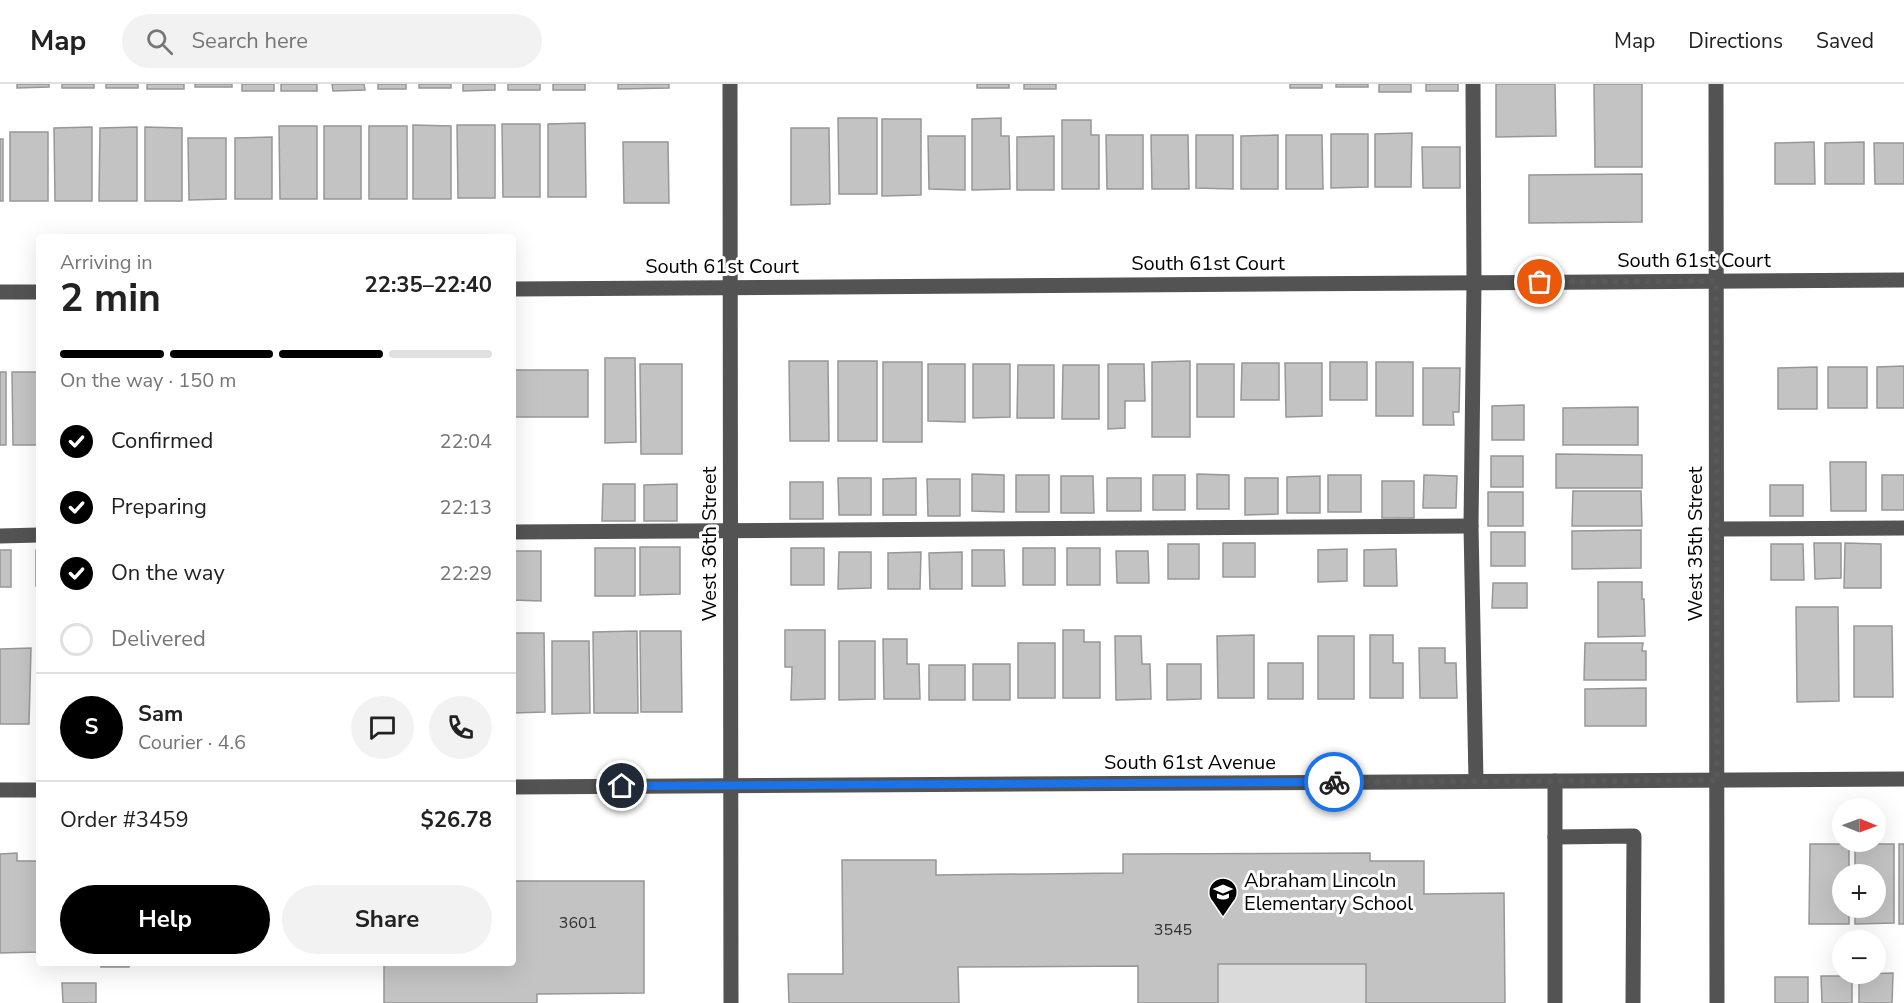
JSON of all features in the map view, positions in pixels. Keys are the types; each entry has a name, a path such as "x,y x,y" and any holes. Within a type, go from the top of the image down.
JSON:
{"street":[{"name":"West 36th Street","path":"730,84 731,1003"},
{"path":"1473,84 1472,526 1476,781"},
{"name":"West 35th Street","path":"1716,84 1717,1003"},
{"name":"South 61st Court","path":"516,289 1904,280"},
{"path":"0,292 36,292"},
{"path":"516,532 1472,526"},
{"path":"1716,529 1904,528"},
{"path":"0,536 36,535"},
{"name":"South 61st Avenue","path":"516,787 1904,779"},
{"path":"1555,781 1555,1003"},
{"path":"0,790 36,790"},
{"path":"1555,837 1634,836 1633,1003"}],"shaded area":[{"path":"1218,964 1366,964 1366,1003 1218,1003"}],"building":[{"path":"17,84 49,84 49,87 17,88"},
{"path":"62,84 94,84 94,88 62,88"},
{"path":"106,84 138,84 138,88 106,88"},
{"path":"147,84 184,84 184,89 147,89"},
{"path":"195,84 232,84 232,87 195,87"},
{"path":"242,84 274,84 274,91 242,91"},
{"path":"281,84 317,84 317,91 281,91"},
{"path":"332,84 364,84 365,90 333,91"},
{"path":"378,84 406,84 406,89 378,89"},
{"path":"419,84 451,84 451,88 419,88"},
{"path":"463,84 495,84 495,90 463,91"},
{"path":"508,84 540,84 540,90 508,90"},
{"path":"553,84 585,84 585,90 553,90"},
{"path":"618,84 669,84 669,88 618,89"},
{"path":"977,84 1009,84 1009,88 977,88"},
{"path":"1024,84 1056,84 1056,89 1024,89"},
{"path":"1290,84 1322,84 1322,88 1290,88"},
{"path":"1336,84 1368,84 1368,87 1336,87"},
{"path":"1379,84 1411,84 1411,92 1379,92"},
{"path":"1426,84 1458,84 1458,91 1426,91"},
{"path":"1496,84 1555,84 1556,136 1496,137"},
{"path":"1594,84 1642,84 1642,167 1595,167"},
{"path":"838,118 877,118 877,194 839,194"},
{"path":"1001,118 1001,136 1009,136 1010,189 972,190 972,119"},
{"path":"882,119 921,119 921,195 882,196"},
{"path":"1062,120 1091,120 1091,135 1099,135 1099,189 1062,189"},
{"path":"585,123 586,197 548,197 548,124"},
{"path":"502,124 540,124 540,197 503,197"},
{"path":"413,125 451,126 451,199 413,199"},
{"path":"457,125 495,125 495,198 458,198"},
{"path":"279,126 317,126 317,199 280,199"},
{"path":"324,126 361,126 361,199 324,199"},
{"path":"369,126 407,126 407,199 369,199"},
{"path":"92,127 92,201 55,201 54,128"},
{"path":"137,127 137,201 99,201 100,128"},
{"path":"145,127 182,128 182,201 145,201"},
{"path":"791,128 829,128 830,204 791,205"},
{"path":"10,132 48,132 48,201 10,201"},
{"path":"1412,133 1411,187 1375,187 1375,134"},
{"path":"1331,134 1368,134 1368,187 1331,188"},
{"path":"1106,135 1143,135 1143,189 1107,189"},
{"path":"1151,135 1188,135 1189,189 1152,189"},
{"path":"1196,135 1233,135 1233,189 1196,188"},
{"path":"1278,135 1278,189 1241,189 1241,136"},
{"path":"1286,135 1322,135 1323,189 1286,189"},
{"path":"928,136 965,136 965,190 929,189"},
{"path":"1054,136 1054,190 1017,190 1017,137"},
{"path":"272,137 272,199 235,199 235,138"},
{"path":"188,138 226,138 226,199 189,200"},
{"path":"0,139 3,139 3,201 0,201"},
{"path":"623,142 668,142 669,203 624,203"},
{"path":"1814,142 1815,184 1775,184 1775,143"},
{"path":"1864,142 1864,184 1825,184 1825,143"},
{"path":"1874,143 1904,143 1904,184 1875,184"},
{"path":"1422,147 1460,147 1460,188 1423,188"},
{"path":"1642,174 1642,222 1529,223 1529,175"},
{"path":"605,358 635,358 636,442 605,443"},
{"path":"789,361 828,361 829,441 790,441"},
{"path":"838,361 877,361 877,441 838,441"},
{"path":"1190,361 1190,437 1152,437 1152,362"},
{"path":"883,362 922,362 922,442 883,442"},
{"path":"1330,362 1367,362 1367,400 1330,400"},
{"path":"1376,362 1413,362 1413,416 1376,416"},
{"path":"1242,363 1279,363 1279,400 1241,400"},
{"path":"1285,363 1322,363 1322,416 1286,417"},
{"path":"640,364 682,364 682,454 641,454"},
{"path":"928,364 965,364 965,422 928,421"},
{"path":"973,364 1010,364 1010,417 973,418"},
{"path":"1108,364 1144,364 1145,401 1125,401 1125,428 1108,429"},
{"path":"1197,364 1234,364 1234,417 1197,417"},
{"path":"1018,365 1054,365 1054,418 1017,418"},
{"path":"1063,365 1099,365 1099,419 1062,419"},
{"path":"1904,366 1904,408 1877,408 1877,367"},
{"path":"1817,367 1817,409 1778,409 1778,368"},
{"path":"1828,367 1867,367 1867,408 1828,408"},
{"path":"1423,368 1460,368 1459,412 1453,412 1454,425 1423,425"},
{"path":"516,370 588,370 588,417 516,417"},
{"path":"0,372 6,372 6,445 0,445"},
{"path":"12,372 36,372 36,445 13,445"},
{"path":"1524,405 1524,440 1492,440 1492,406"},
{"path":"1638,407 1638,445 1563,445 1563,408"},
{"path":"1556,454 1642,455 1642,488 1556,488"},
{"path":"1491,456 1523,456 1523,487 1491,487"},
{"path":"1830,462 1866,462 1866,511 1831,511"},
{"path":"972,474 1004,475 1004,512 972,511"},
{"path":"1197,474 1229,475 1229,509 1197,509"},
{"path":"1016,475 1049,475 1049,512 1016,512"},
{"path":"1153,475 1185,475 1185,510 1153,510"},
{"path":"1328,475 1361,475 1361,512 1328,512"},
{"path":"1424,475 1457,476 1456,508 1423,508"},
{"path":"1882,475 1904,475 1904,510 1882,510"},
{"path":"1061,476 1093,476 1094,513 1061,513"},
{"path":"1320,476 1320,513 1287,513 1287,477"},
{"path":"838,478 871,478 871,515 839,515"},
{"path":"916,478 916,515 883,515 883,479"},
{"path":"1107,478 1141,478 1141,511 1107,511"},
{"path":"1245,478 1278,478 1278,514 1245,515"},
{"path":"927,479 960,479 960,516 928,516"},
{"path":"1382,481 1414,481 1414,518 1382,518"},
{"path":"790,482 823,482 823,519 790,519"},
{"path":"603,484 635,484 635,521 602,521"},
{"path":"677,484 677,521 644,521 644,485"},
{"path":"1770,485 1803,485 1803,516 1770,516"},
{"path":"1573,491 1641,491 1642,526 1572,526"},
{"path":"1488,492 1523,492 1523,526 1488,526"},
{"path":"1641,530 1641,568 1572,569 1572,531"},
{"path":"1491,532 1525,532 1525,566 1491,566"},
{"path":"1223,543 1255,543 1255,577 1223,577"},
{"path":"1814,543 1841,543 1841,578 1815,579"},
{"path":"1845,543 1881,544 1881,588 1844,588"},
{"path":"1168,544 1199,544 1199,579 1168,579"},
{"path":"1771,544 1803,544 1804,580 1771,580"},
{"path":"640,547 680,547 680,594 640,595"},
{"path":"595,548 635,548 635,596 595,596"},
{"path":"791,548 824,548 824,585 791,585"},
{"path":"1023,548 1055,548 1055,585 1023,585"},
{"path":"1067,548 1100,548 1100,585 1067,585"},
{"path":"1347,549 1347,581 1318,582 1318,550"},
{"path":"1396,549 1397,586 1364,586 1364,550"},
{"path":"0,550 11,550 11,587 0,587"},
{"path":"972,550 1004,550 1005,586 972,586"},
{"path":"516,551 541,551 541,601 516,600"},
{"path":"1116,551 1148,551 1149,583 1117,583"},
{"path":"839,552 871,552 871,588 838,589"},
{"path":"921,552 920,589 888,589 888,553"},
{"path":"962,552 962,589 930,589 929,553"},
{"path":"1598,582 1642,582 1645,636 1598,637"},
{"path":"1493,583 1527,583 1527,608 1492,608"},
{"path":"1796,607 1838,607 1839,701 1797,702"},
{"path":"1854,626 1892,626 1893,697 1854,697"},
{"path":"785,630 825,630 825,699 791,700 792,667 785,667"},
{"path":"1063,630 1084,630 1084,642 1100,642 1100,698 1063,698"},
{"path":"637,631 638,713 594,713 593,632"},
{"path":"640,631 681,631 682,712 641,712"},
{"path":"516,633 544,633 545,712 516,713"},
{"path":"1254,635 1254,698 1218,698 1217,636"},
{"path":"1370,635 1393,635 1393,663 1403,663 1403,698 1370,698"},
{"path":"1115,636 1141,636 1142,664 1150,664 1151,699 1116,700"},
{"path":"1318,636 1354,636 1354,699 1318,699"},
{"path":"883,639 907,639 907,664 919,664 920,699 884,699"},
{"path":"552,641 589,641 590,713 552,714"},
{"path":"839,641 875,641 875,699 839,700"},
{"path":"1018,643 1055,643 1055,698 1018,698"},
{"path":"1585,643 1643,643 1642,651 1646,651 1646,680 1584,680"},
{"path":"31,648 29,724 0,724 0,649"},
{"path":"1419,648 1445,648 1445,663 1456,663 1457,698 1420,698"},
{"path":"1268,663 1303,663 1303,699 1268,699"},
{"path":"973,664 1010,664 1010,700 973,700"},
{"path":"1167,664 1201,664 1201,699 1167,700"},
{"path":"929,665 965,665 965,700 929,700"},
{"path":"1646,688 1646,726 1585,726 1585,689"},
{"path":"1810,844 1832,844 1832,852 1849,852 1849,864 1832,864 1832,918 1849,918 1849,924 1809,924"},
{"path":"1886,844 1894,844 1894,923 1855,924 1855,918 1886,918 1886,864 1855,864 1855,852 1886,852"},
{"path":"1899,844 1904,844 1904,924 1899,924"},
{"path":"17,853 17,861 36,861 36,952 0,953 0,854"},
{"path":"1370,853 1370,861 1424,861 1424,894 1504,893 1505,1003 1366,1003 1366,964 1218,964 1218,1003 1138,1003 1138,966 958,967 959,1003 789,1003 788,974 843,974 842,860 936,860 936,875 1123,873 1123,854"},
{"path":"516,881 644,881 644,993 537,994 537,1003 384,1003 384,966 516,966"},
{"path":"101,966 129,966 129,967"},
{"path":"1886,973 1893,973 1892,1003 1859,1003 1859,984 1886,984"},
{"path":"1821,976 1832,976 1832,984 1852,984 1852,1003 1822,1003"},
{"path":"1775,977 1808,977 1808,1003 1775,1003"},
{"path":"62,983 96,983 96,1003 63,1003"}],"way so far":[{"path":"1334,782 1717,780 1716,281 1540,282"}],"place":[{"name":"Abraham Lincoln Elementary School","path":"1223,918"}],"route":[{"path":"622,786 1334,782"}]}
